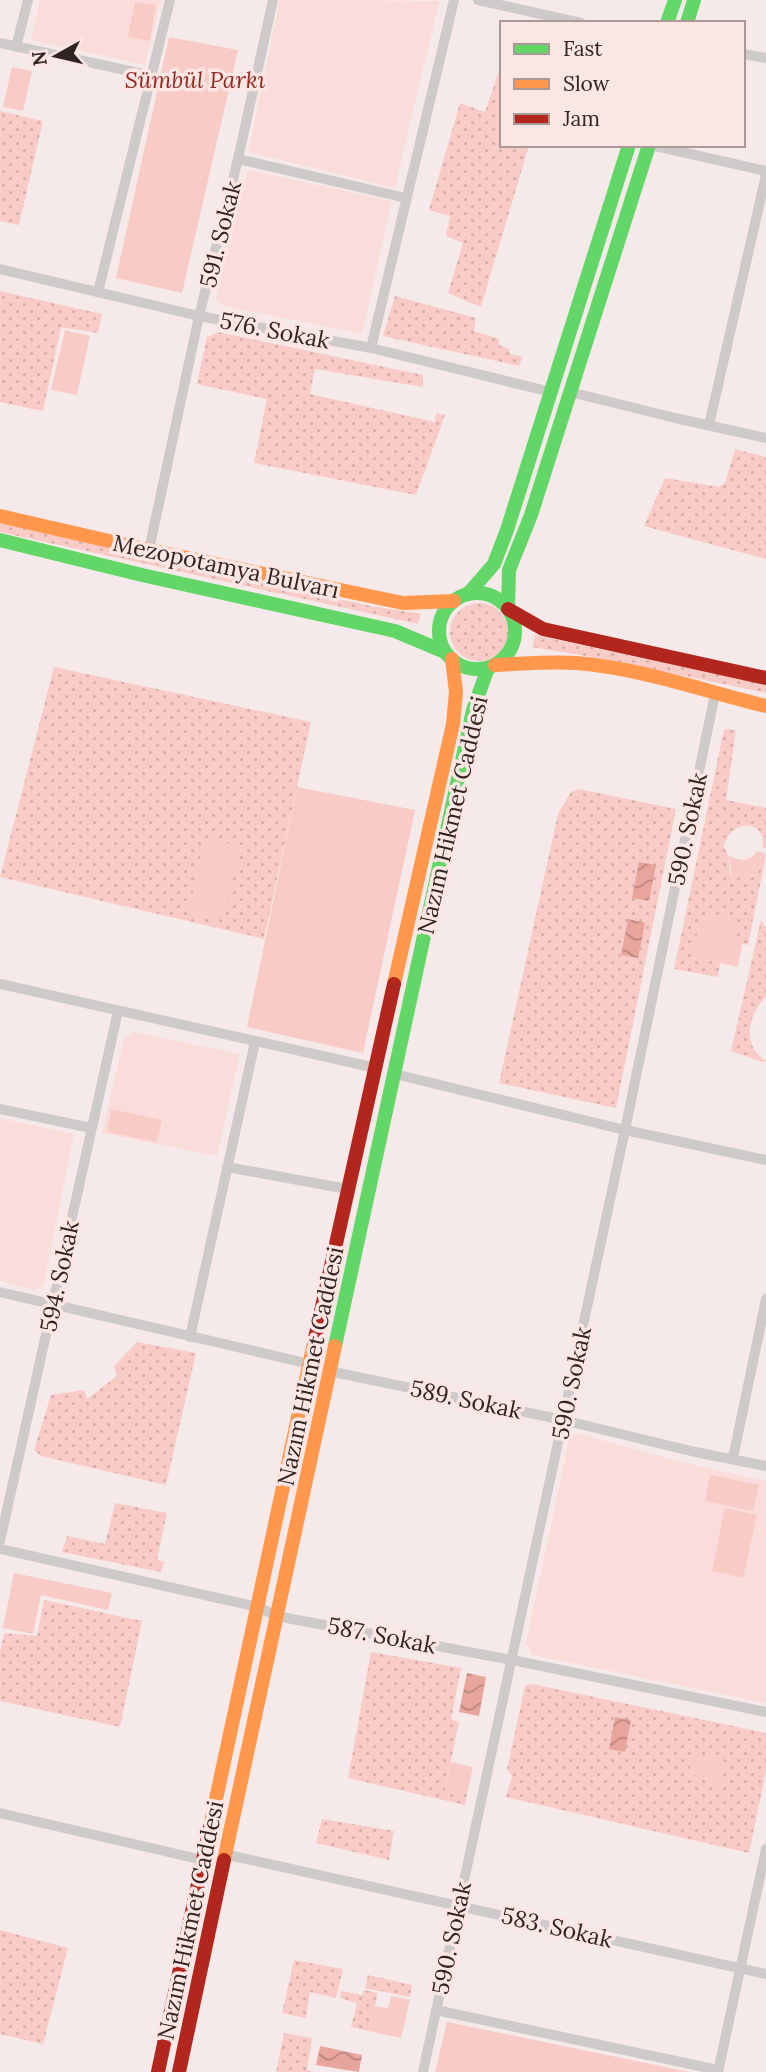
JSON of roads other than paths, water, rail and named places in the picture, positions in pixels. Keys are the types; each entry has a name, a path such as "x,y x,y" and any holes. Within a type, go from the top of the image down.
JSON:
{"main road":[{"path":"668,21 675,0"},
{"path":"688,21 694,0"},
{"path":"468,594 494,564 628,147"},
{"path":"491,666 506,656 514,640 514,623 508,609 509,570 531,515 649,147"},
{"name":"Mezopotamya Bulvarı","path":"0,516 403,603 454,601"},
{"name":"Mezopotamya Bulvarı","path":"0,540 142,575 395,631 449,656"},
{"path":"766,678 543,629 490,596 476,593 454,601 445,611 440,625 440,639 449,656 458,664 473,669 545,663 584,664 623,670 766,706"},
{"name":"Nazım Hikmet Caddesi","path":"158,2072 347,1189 453,724 456,692 449,656"},
{"name":"Nazım Hikmet Caddesi","path":"179,2072 473,710 491,666"}],"street":[{"path":"16,47 28,0"},
{"path":"98,292 170,0"},
{"name":"591. Sokak","path":"149,550 199,316 239,159 273,0"},
{"path":"371,348 454,0"},
{"path":"478,0 572,21"},
{"path":"0,43 153,75"},
{"path":"745,54 766,58"},
{"path":"658,147 766,173 709,425"},
{"path":"239,159 406,198"},
{"name":"576. Sokak","path":"0,269 199,316 371,348 551,391"},
{"path":"570,392 766,438"},
{"name":"590. Sokak","path":"423,2072 625,1130 715,694"},
{"path":"1,987 376,1068"},
{"name":"594. Sokak","path":"0,1541 118,1011"},
{"path":"190,1337 255,1042"},
{"path":"395,1074 625,1130 766,1160"},
{"path":"0,1109 91,1128"},
{"path":"227,1167 347,1189"},
{"path":"0,1292 310,1364"},
{"path":"733,1458 762,1334 766,1299"},
{"name":"589. Sokak","path":"329,1371 766,1466"},
{"name":"587. Sokak","path":"0,1549 258,1607 276,1616 512,1660 766,1712"},
{"path":"0,1813 203,1860"},
{"path":"436,2010 718,2071 766,1849"},
{"name":"583. Sokak","path":"224,1854 766,1974"}],"water":[{"path":"639,862 656,865 649,901 632,898"},
{"path":"628,919 645,923 638,958 621,955"},
{"path":"467,1673 486,1677 479,1716 459,1712"},
{"path":"615,1717 631,1720 625,1752 609,1749"},
{"path":"320,2046 362,2055 359,2072 316,2065"}],"park label":[{"name":"Sümbül Parkı","path":"195,79"}]}
